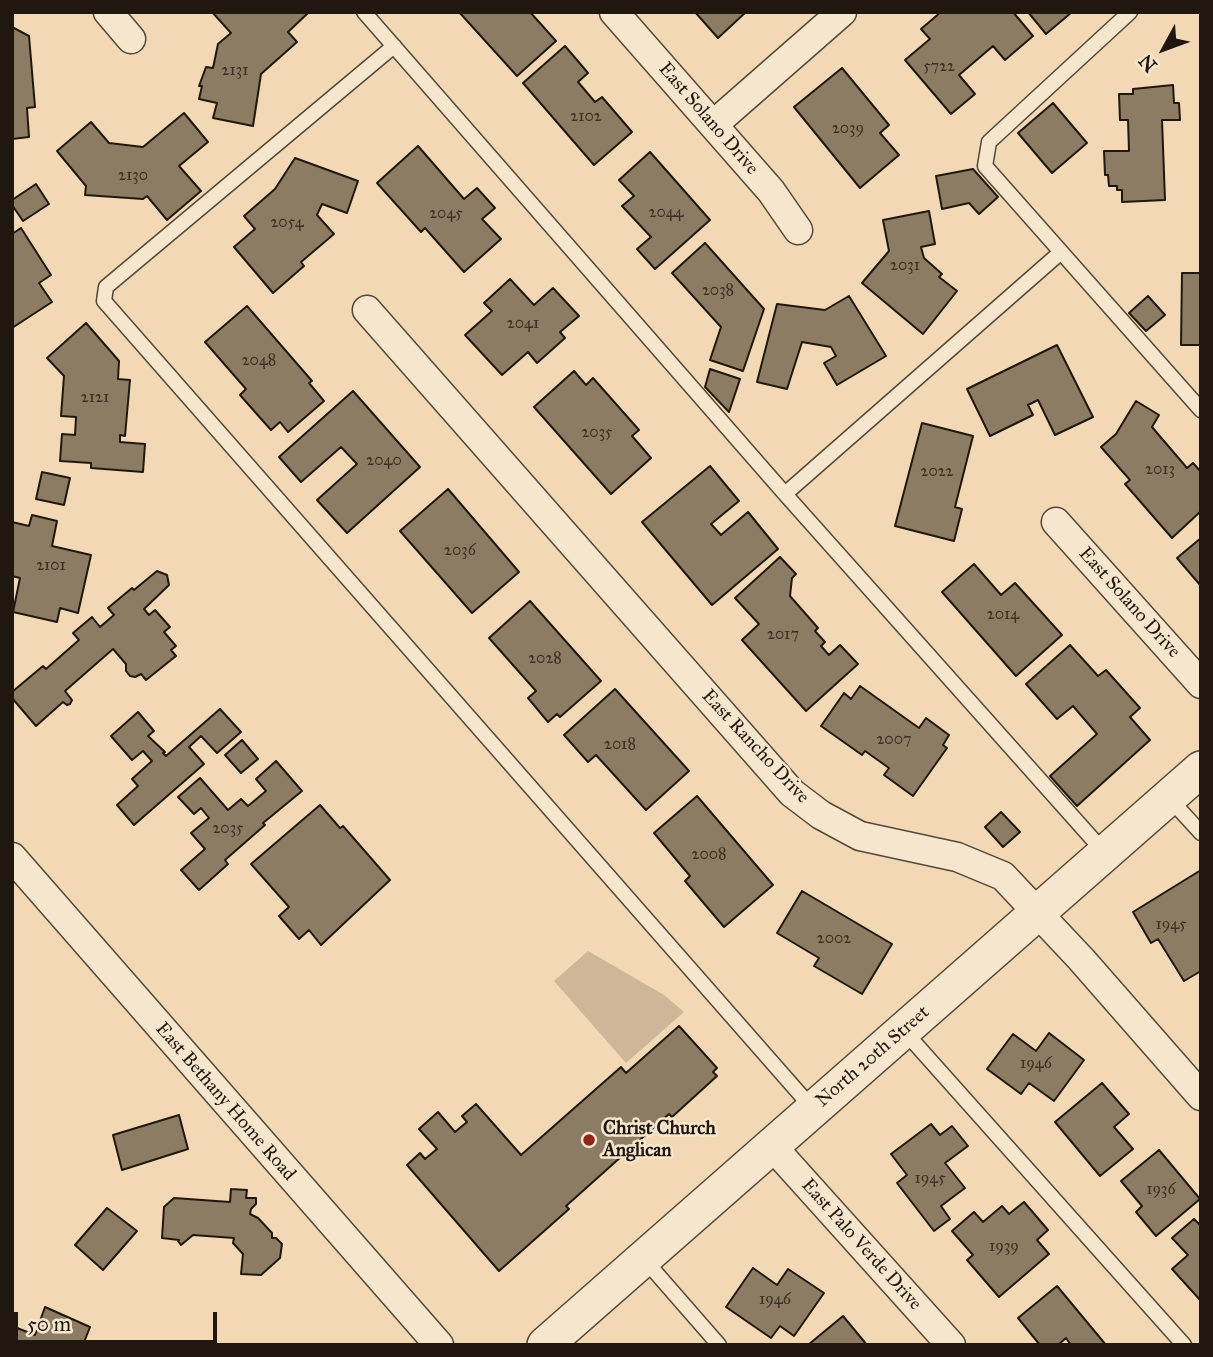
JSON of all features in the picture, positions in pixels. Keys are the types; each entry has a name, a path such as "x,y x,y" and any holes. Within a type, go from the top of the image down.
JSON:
{"street":[{"path":"108,12 131,38"},
{"name":"East Solano Drive","path":"614,12 771,191 798,230"},
{"path":"713,125 842,12"},
{"name":"East Rancho Drive","path":"367,310 792,793 821,816 860,836 957,857 1003,876 1201,1096"},
{"name":"East Solano Drive","path":"1056,522 1201,684"},
{"name":"North 20th Street","path":"545,1345 1201,769"},
{"name":"East Bethany Home Road","path":"12,857 439,1345"},
{"name":"East Palo Verde Drive","path":"772,1146 950,1345"}],"lane":[{"path":"364,12 785,494 1105,853"},
{"path":"1130,12 989,142 985,166 1201,410"},
{"path":"394,46 106,287 104,301 813,1109"},
{"path":"785,494 1061,252"},
{"path":"1168,797 1201,833"},
{"path":"904,1031 1184,1345"},
{"path":"644,1259 719,1345"}],"shaded area":[{"path":"588,951 664,995 684,1012 626,1063 554,981"}],"building":[{"path":"212,12 308,13 288,32 297,42 261,74 253,126 213,118 217,103 199,99 202,86 199,86 206,67 213,68 218,44 231,33"},
{"path":"459,12 530,12 556,41 517,76"},
{"path":"695,12 746,12 718,38"},
{"path":"941,12 1013,12 1033,36 1005,60 993,46 959,75 975,94 951,114 905,60 930,39 921,29"},
{"path":"1028,12 1072,12 1046,34"},
{"path":"12,27 29,36 35,107 27,108 29,137 12,139"},
{"path":"565,46 588,73 578,82 595,102 602,97 632,132 594,165 523,83"},
{"path":"842,68 889,125 880,133 899,155 860,188 794,107"},
{"path":"1173,85 1174,103 1179,103 1180,120 1162,120 1165,200 1122,202 1122,190 1117,190 1117,186 1109,186 1108,175 1105,175 1104,151 1129,151 1128,120 1120,120 1119,94 1133,94 1133,89"},
{"path":"1053,103 1087,143 1052,173 1018,133"},
{"path":"184,113 208,142 179,166 201,191 167,220 147,196 143,199 85,195 86,186 57,151 91,122 109,143 143,147"},
{"path":"418,146 464,199 477,188 495,208 482,219 501,239 464,272 425,228 421,232 377,183"},
{"path":"650,152 710,220 655,269 637,249 651,237 622,206 634,196 619,180"},
{"path":"295,158 358,181 347,213 322,204 317,215 334,234 301,262 304,266 273,293 234,247 255,229 244,216 275,189"},
{"path":"973,169 998,197 979,214 969,203 942,209 936,176"},
{"path":"36,184 49,204 23,221 12,205 12,200"},
{"path":"929,211 935,244 921,247 924,258 942,274 939,277 957,291 923,334 862,283 889,251 883,220"},
{"path":"21,228 51,275 39,283 52,302 12,328 12,234"},
{"path":"705,243 764,309 743,371 710,360 721,327 672,273"},
{"path":"1182,273 1201,273 1201,345 1181,345"},
{"path":"510,279 534,305 553,288 579,316 560,332 565,338 537,363 528,352 502,375 465,335 492,311 484,303"},
{"path":"849,296 886,356 837,385 824,363 836,356 831,347 802,342 787,389 757,382 777,304 825,310"},
{"path":"1148,296 1165,315 1146,331 1129,313"},
{"path":"247,306 312,381 309,383 324,401 288,432 280,422 271,430 240,395 246,389 205,342"},
{"path":"86,323 119,361 118,379 130,380 125,436 120,435 120,442 145,444 143,472 91,468 91,463 60,461 62,434 75,435 76,417 61,416 64,376 47,358"},
{"path":"1057,345 1093,417 1055,435 1038,400 1028,405 1033,415 990,436 967,389"},
{"path":"710,369 740,379 729,412 705,387"},
{"path":"574,371 586,385 593,378 639,430 632,436 651,458 611,494 534,407"},
{"path":"353,391 420,467 347,533 317,500 357,464 341,447 301,482 279,457"},
{"path":"1136,401 1159,415 1152,427 1187,468 1193,463 1201,472 1201,511 1172,538 1125,484 1130,480 1101,447 1116,434"},
{"path":"922,423 973,436 955,507 962,509 954,541 895,526"},
{"path":"710,466 739,501 711,524 721,535 748,512 778,549 712,605 642,522"},
{"path":"42,472 70,478 64,505 36,499"},
{"path":"448,489 519,572 472,613 400,531"},
{"path":"32,515 57,521 52,546 91,555 78,613 60,608 57,622 13,612 20,578 12,576 12,522 29,526"},
{"path":"1201,538 1201,586 1177,558"},
{"path":"780,557 796,574 792,578 790,596 818,628 815,631 825,642 821,646 829,655 840,645 858,664 806,711 742,640 759,624 735,598"},
{"path":"974,564 1001,595 1015,583 1062,635 1016,676 942,592"},
{"path":"157,571 167,575 169,585 144,609 149,615 155,610 170,627 164,632 176,646 171,650 176,656 146,680 141,674 130,676 126,671 126,664 113,649 65,691 72,700 70,704 63,702 36,726 12,698 12,692 43,666 46,669 79,640 73,633 92,617 100,627 114,615 108,608"},
{"path":"530,601 601,681 560,717 557,714 548,722 528,698 536,691 489,638"},
{"path":"1070,645 1098,676 1106,670 1140,708 1130,717 1150,740 1077,806 1050,776 1097,734 1073,706 1057,719 1026,684"},
{"path":"860,686 919,728 926,718 949,735 943,745 947,748 913,796 884,775 889,768 865,751 862,755 821,726 844,693 851,699"},
{"path":"615,689 689,771 646,810 596,755 588,762 564,735"},
{"path":"220,709 241,732 217,753 201,736 189,747 204,764 134,825 117,805 138,786 132,779 152,761 143,751 132,760 111,736 138,712 154,731 148,736 166,756"},
{"path":"242,740 258,759 241,773 225,755"},
{"path":"276,761 302,791 263,823 265,825 225,860 228,864 199,890 181,870 205,849 191,833 209,818 201,808 194,814 178,797 200,778 228,810 241,799 248,806 266,791 256,779"},
{"path":"697,796 773,885 724,927 685,881 690,876 654,833"},
{"path":"320,805 340,828 343,826 390,880 321,945 309,930 299,939 279,916 289,907 251,864"},
{"path":"1001,812 1020,832 1003,847 985,827"},
{"path":"1201,870 1201,971 1184,981 1158,939 1151,943 1133,912"},
{"path":"802,891 892,944 862,994 814,966 819,958 777,933"},
{"name":"Christ Church Anglican","path":"679,1026 717,1068 713,1072 717,1076 672,1117 669,1114 566,1206 569,1209 499,1271 407,1165 420,1153 425,1159 437,1149 419,1129 438,1112 455,1132 467,1122 462,1116 476,1104 521,1155 621,1067 626,1073"},
{"path":"1049,1033 1084,1060 1054,1101 1029,1083 1021,1094 987,1069 1013,1034 1036,1051"},
{"path":"1102,1083 1129,1114 1114,1127 1133,1149 1100,1176 1055,1122"},
{"path":"179,1115 188,1149 122,1170 113,1135"},
{"path":"931,1124 940,1135 952,1126 968,1146 945,1163 965,1188 941,1206 950,1219 934,1231 897,1183 907,1175 891,1154"},
{"path":"1159,1150 1200,1199 1156,1236 1136,1212 1142,1206 1121,1181"},
{"path":"231,1189 247,1190 246,1198 256,1198 256,1204 250,1214 258,1218 272,1233 272,1238 282,1244 280,1258 261,1275 241,1274 243,1254 233,1243 234,1238 193,1235 181,1245 179,1240 162,1238 164,1207 174,1198 230,1202"},
{"path":"1024,1202 1048,1230 1037,1240 1049,1254 999,1297 967,1260 973,1255 952,1231 974,1212 983,1222 1002,1206 1009,1214"},
{"path":"107,1208 137,1231 103,1270 75,1245"},
{"path":"1194,1219 1201,1226 1201,1301 1172,1269 1188,1255 1172,1238"},
{"path":"753,1268 777,1285 788,1269 824,1293 794,1336 780,1326 771,1338 726,1307"},
{"path":"1057,1286 1106,1345 1071,1345 1066,1338 1058,1345 1040,1345 1018,1318"},
{"path":"45,1307 90,1327 83,1345 12,1345 12,1326 35,1335"},
{"path":"843,1316 867,1345 808,1345"}],"place":[{"name":"Christ Church Anglican","path":"589,1140"}]}
